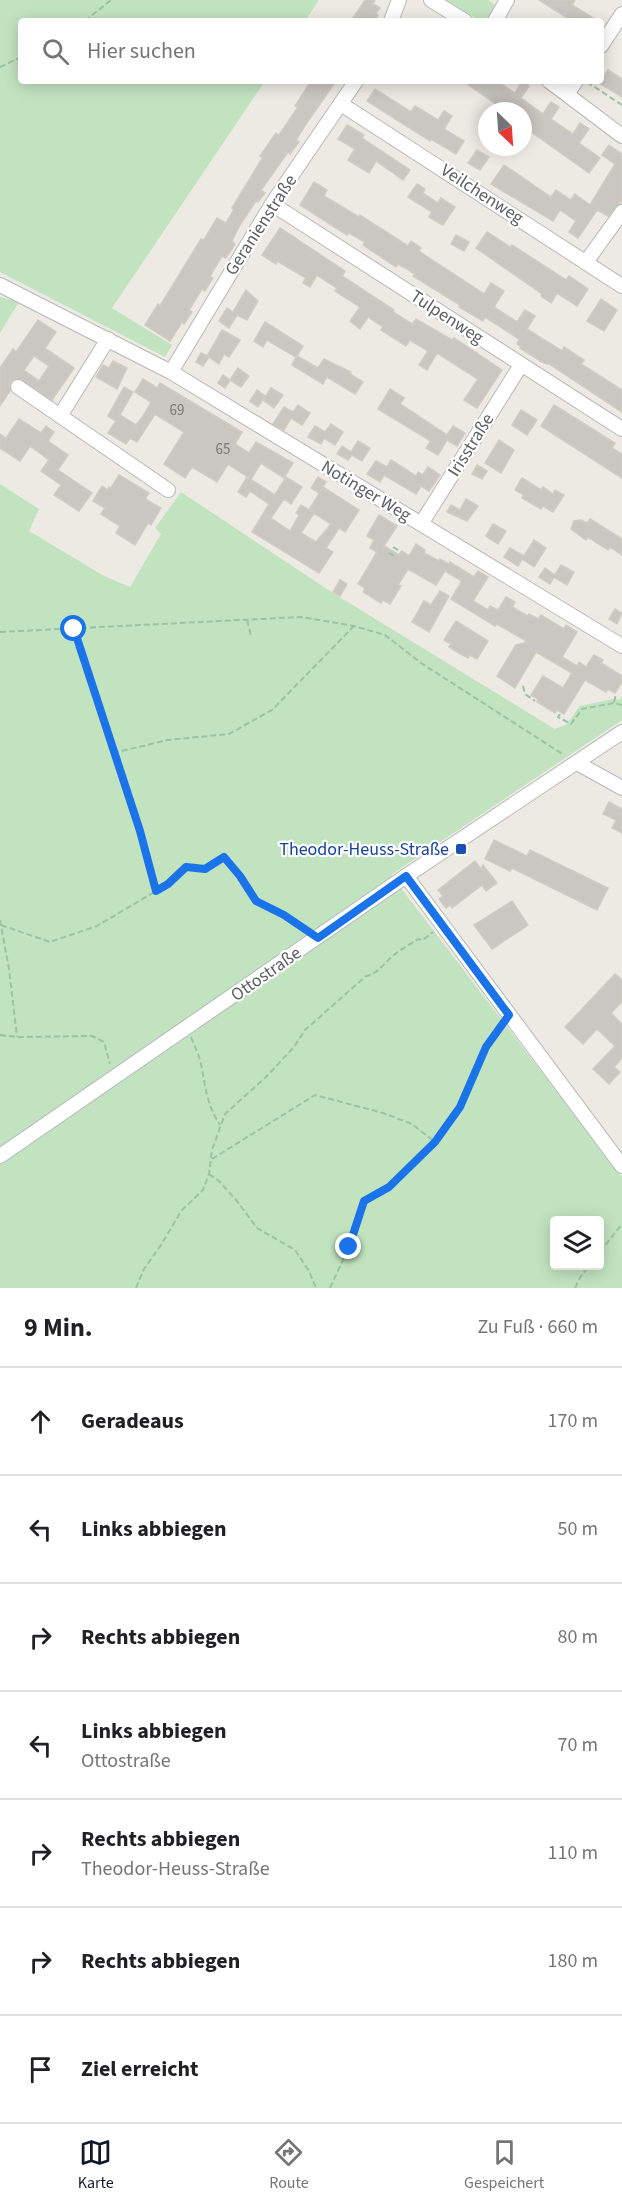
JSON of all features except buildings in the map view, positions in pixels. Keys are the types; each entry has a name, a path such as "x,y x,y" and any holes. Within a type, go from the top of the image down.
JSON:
{"street":[{"path":"392,18 399,0"},
{"path":"431,0 460,18"},
{"path":"497,18 507,0"},
{"path":"604,41 622,14"},
{"name":"Geranienstraße","path":"171,372 272,204 354,84"},
{"path":"553,84 622,136"},
{"path":"567,94 574,84"},
{"name":"Veilchenweg","path":"341,104 622,286"},
{"name":"Tulpenweg","path":"272,204 622,429"},
{"path":"586,262 622,212"},
{"name":"Notinger Weg","path":"0,285 171,372 622,646"},
{"path":"57,414 108,339"},
{"name":"Irisstraße","path":"421,524 521,365"},
{"path":"18,387 168,490"},
{"name":"Ottostraße","path":"0,1156 318,938 571,760 622,732"},
{"path":"571,760 622,788"},
{"path":"406,876 622,1166"}],"path":[{"path":"88,18 111,0"},
{"path":"0,67 18,58"},
{"path":"590,84 622,105"},
{"path":"393,547 401,552"},
{"path":"389,553 397,558"},
{"path":"0,632 301,617 354,626 385,634 421,663 571,760"},
{"path":"247,620 251,636"},
{"path":"113,753 168,740 229,734 272,710 354,626"},
{"path":"74,629 140,831 156,891"},
{"path":"523,686 525,694 535,700"},
{"path":"614,703 616,694"},
{"path":"560,714 558,717 571,724 582,709 614,703 622,705"},
{"path":"1,925 50,942 97,926 168,884 186,867 205,869 224,857 256,901 284,915 318,938"},
{"path":"0,920 9,969 17,1038"},
{"path":"136,1288 144,1269 182,1210 203,1190 225,1113 266,1077 294,1047 305,1030 366,976 370,976 385,966 392,956 418,939 423,940 442,924"},
{"path":"330,1288 349,1247 364,1201 389,1187 435,1142 460,1107 486,1047 509,1015"},
{"path":"187,1028 200,1059 206,1098 220,1125"},
{"path":"0,1035 17,1038 92,1036 104,1042 114,1078"},
{"path":"210,1160 315,1095 383,1113 412,1124 435,1142"},
{"path":"209,1174 231,1194 257,1228 295,1250 309,1271 315,1288"},
{"path":"604,1247 622,1224"},
{"path":"575,1288 585,1270"}],"green space":[{"path":"0,0 319,0 307,18 18,18 18,84 263,84 112,308 172,345 165,357 0,272"},
{"path":"446,0 488,0 499,7 491,18 475,18"},
{"path":"0,297 19,302 0,333"},
{"path":"0,484 39,509 29,531 104,576 130,587 161,534 155,528 181,492 333,593 555,729 567,724 580,706 613,699 619,700 622,696 622,720 391,875 622,1177 622,1288 0,1288"}],"place":[{"name":"Theodor-Heuss-Straße","path":"461,849"}],"route":[{"path":"74,629 140,831 156,891 168,884 186,867 205,869 224,857 256,901 284,915 318,938 406,876 509,1015 486,1047 460,1107 435,1142 389,1187 364,1201 349,1247"}]}
